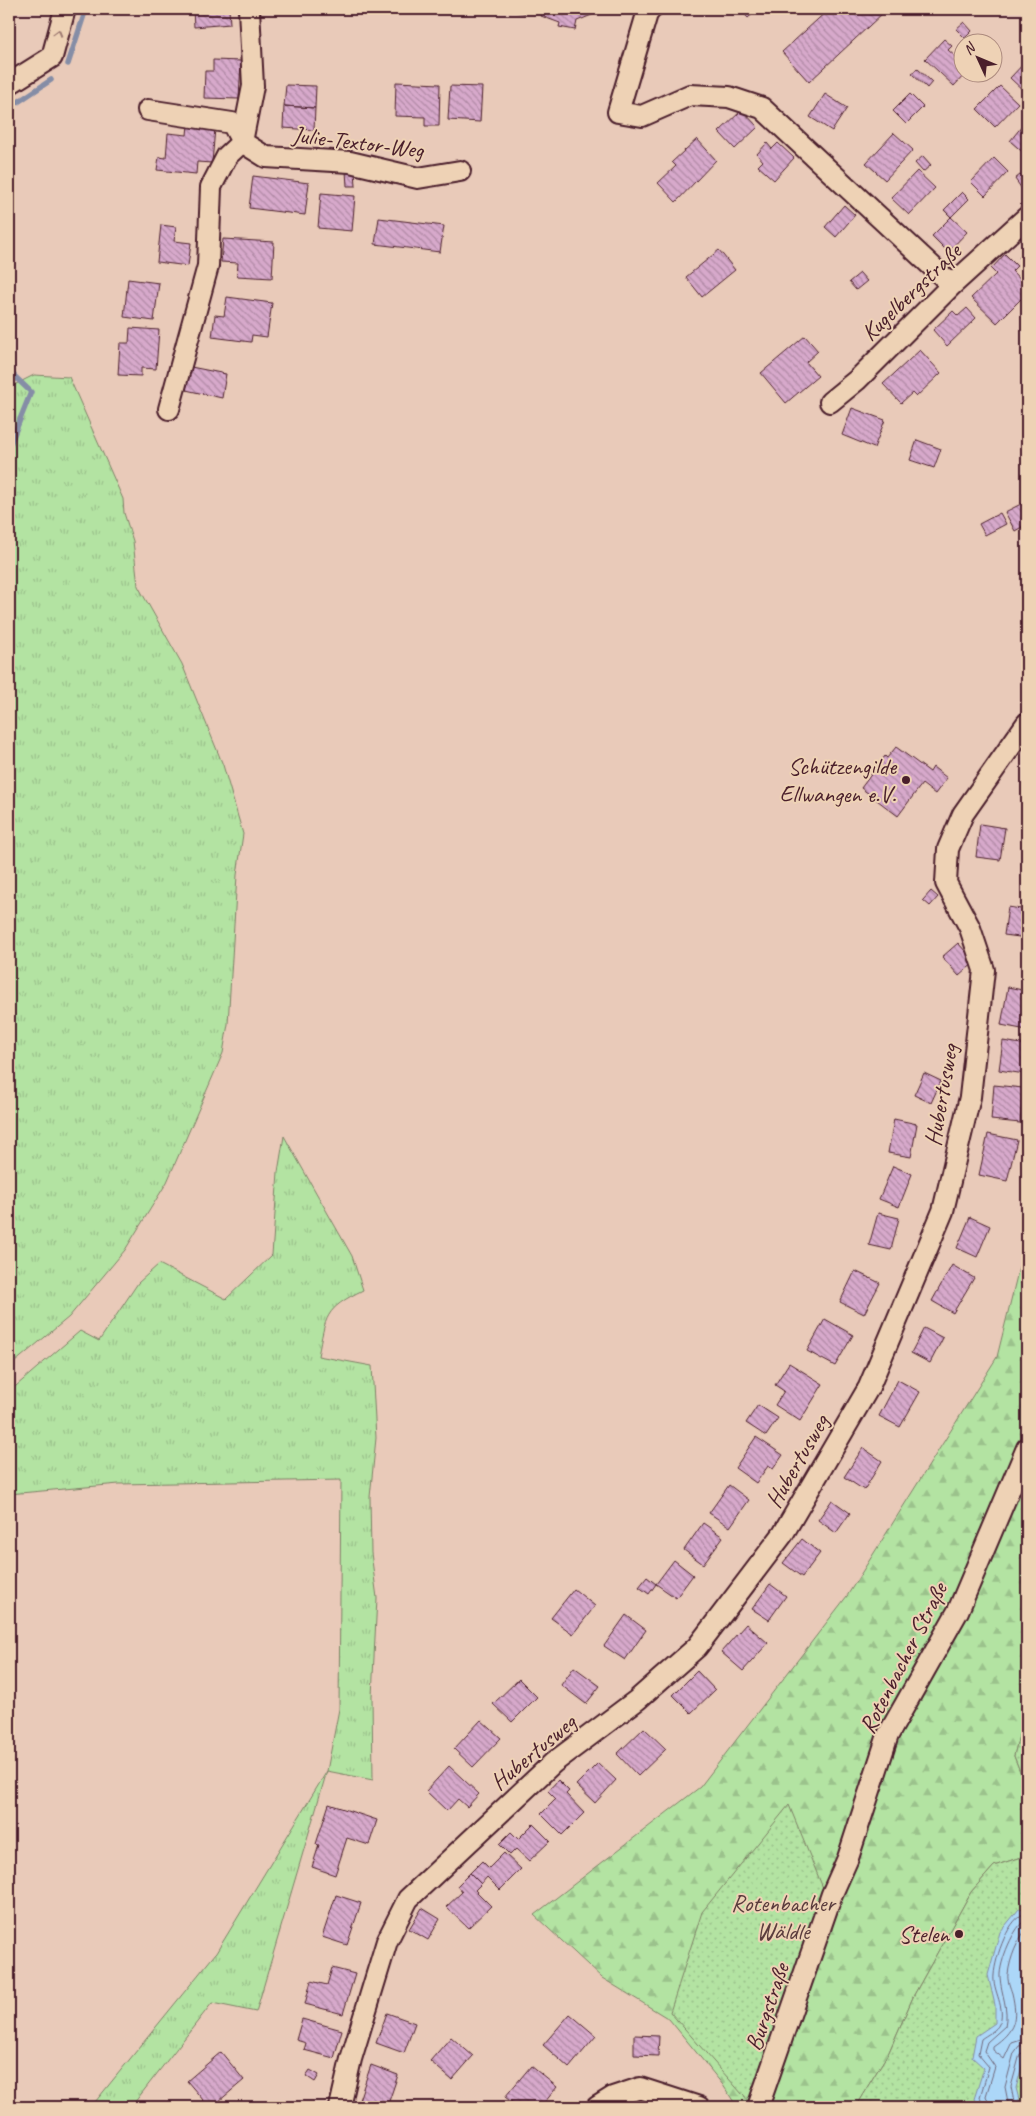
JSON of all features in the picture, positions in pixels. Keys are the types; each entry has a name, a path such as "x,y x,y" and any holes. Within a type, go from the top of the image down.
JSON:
{"street":[{"path":"9,84 52,57 65,9"},
{"path":"169,409 208,266 212,187 228,156 242,142 253,86 249,9"},
{"path":"651,9 647,14 618,112 642,116 690,95 729,97 762,108 952,285"},
{"name":"Julie-Textor-Weg","path":"148,110 232,123 242,142 266,157 350,162 418,178 460,172"},
{"name":"Kugelbergstraße","path":"830,402 901,338 952,285 1027,216"},
{"name":"Hubertusweg","path":"340,2107 351,2059 387,1941 408,1899 553,1764 637,1700 697,1648 783,1534 869,1387 943,1211 970,1097 984,970 970,928 946,883 948,849 963,814 1027,723"},
{"name":"Rotenbacher Straße","path":"832,1894 848,1858 888,1734 958,1611 1027,1448"},
{"name":"Burgstraße","path":"758,2107 832,1894"},
{"path":"598,2107 613,2097 640,2088 699,2107"}],"green space":[{"path":"34,375 69,377 123,499 124,513 133,541 138,586 182,664 223,765 243,834 237,875 228,1024 223,1053 167,1182 125,1250 69,1317 9,1367 9,391 10,387"},
{"path":"284,1136 352,1256 363,1290 341,1303 329,1315 325,1323 318,1356 372,1366 376,1438 370,1497 371,1553 377,1598 372,1696 373,1780 327,1771 339,1709 341,1480 119,1484 9,1494 9,1392 80,1331 99,1341 138,1283 159,1264 226,1299 272,1255 278,1172"},
{"name":"Rotenbacher Wäldle","path":"1027,1235 1027,1617 1022,1628 1027,1631 1027,1703 1014,1756 1027,1789 1027,1855 994,1866 971,1892 914,1995 889,2052 855,2107 737,2107 723,2085 669,2019 602,1978 534,1915 700,1787 847,1596 997,1357"},
{"path":"1027,1703 1027,1789 1014,1756"},
{"path":"327,1771 256,2012 212,2003 131,2107 91,2107 216,1953"},
{"name":"Rotenbacher Wäldle","path":"789,1805 823,1888 750,2103 670,2012 702,1912"},
{"path":"1027,1855 1027,2107 855,2107 889,2052 914,1995 971,1892 994,1866"}],"water":[{"path":"1027,1908 1027,2048 1016,2088 1021,2107 979,2107 974,2099 984,2068 972,2057 976,2036 995,2023 995,2005 988,1975 1000,1932 1019,1909"}],"building":[{"path":"193,9 229,9 230,24 194,27"},
{"path":"358,9 391,9 391,11 358,11"},
{"path":"500,9 526,9 525,13"},
{"path":"543,9 598,9 599,12 577,21 575,30 559,27 560,23 541,16"},
{"path":"740,9 758,9 748,18"},
{"path":"829,9 881,9 884,12 809,82 782,52"},
{"path":"964,22 972,31 959,32 956,29"},
{"path":"944,39 952,46 948,50 954,55 954,82 958,82 954,86 925,59"},
{"path":"213,60 241,61 239,99 204,98 205,71 213,71"},
{"path":"1027,60 1027,93 1026,93 1010,78"},
{"path":"917,68 932,82 927,88 912,74"},
{"path":"396,82 440,84 439,126 425,126 425,117 395,116"},
{"path":"286,85 316,86 315,108 284,106"},
{"path":"450,86 482,87 480,122 448,120"},
{"path":"1000,86 1018,103 995,127 977,109"},
{"path":"825,94 847,108 832,131 810,117"},
{"path":"910,94 923,107 906,124 893,111"},
{"path":"284,106 315,108 314,130 283,128"},
{"path":"742,110 758,127 735,149 719,132"},
{"path":"1027,120 1027,153 1026,155 1010,141"},
{"path":"188,125 215,128 212,163 197,162 196,174 157,170 159,157 166,158 168,133 187,135"},
{"path":"894,133 913,150 885,180 866,163"},
{"path":"697,139 716,160 676,202 658,183 676,166 672,162"},
{"path":"767,143 772,149 778,143 794,158 774,180 758,166 763,161 757,154"},
{"path":"923,156 931,165 923,172 915,163"},
{"path":"994,158 1008,172 985,196 971,182"},
{"path":"1026,170 1027,185 1022,189 1015,179"},
{"path":"346,171 355,171 356,186 347,186"},
{"path":"917,171 935,188 909,215 891,198"},
{"path":"253,176 309,183 305,215 249,208"},
{"path":"962,192 969,199 951,217 944,210"},
{"path":"321,193 355,196 352,231 318,228"},
{"path":"844,205 855,215 836,237 825,227"},
{"path":"951,217 967,232 948,252 932,236"},
{"path":"379,218 444,226 440,252 375,244"},
{"path":"161,225 176,227 174,241 191,243 188,266 157,262"},
{"path":"223,239 274,242 272,278 237,276 238,263 221,262"},
{"path":"1027,249 1027,266 1019,258"},
{"path":"719,250 735,270 702,297 686,277"},
{"path":"1005,254 1017,266 1012,271 1027,287 1027,306 1021,299 997,323 971,298 996,274 991,269"},
{"path":"860,273 867,281 856,290 849,282"},
{"path":"128,279 159,283 154,321 124,317"},
{"path":"227,297 272,303 267,337 252,335 251,342 212,337 215,315 224,316"},
{"path":"967,308 976,318 947,346 933,330 953,311 958,316"},
{"path":"130,328 159,330 156,369 141,368 141,376 118,375 120,343 129,343"},
{"path":"805,336 818,351 806,362 818,376 786,403 761,373"},
{"path":"920,350 941,373 916,397 912,393 901,403 883,384"},
{"path":"191,367 226,374 222,398 186,390"},
{"path":"852,408 885,420 874,448 842,435"},
{"path":"917,440 941,449 934,468 910,460"},
{"path":"1027,501 1027,524 1015,531 1005,512"},
{"path":"1000,513 1006,524 985,535 979,524"},
{"name":"Schützengilde Ellwangen e.V.","path":"896,747 930,772 933,767 947,778 935,794 922,784 898,816 861,788 885,756 887,758"},
{"path":"980,824 1005,828 1000,860 976,857"},
{"path":"931,891 938,897 930,906 923,900"},
{"path":"1008,907 1027,910 1027,938 1004,935"},
{"path":"958,943 975,962 959,976 942,957"},
{"path":"1008,987 1027,991 1027,1030 1001,1025"},
{"path":"1003,1041 1027,1045 1025,1074 999,1070"},
{"path":"924,1073 941,1081 931,1103 914,1095"},
{"path":"994,1085 1023,1088 1020,1123 991,1120"},
{"path":"894,1119 917,1124 911,1157 888,1153"},
{"path":"988,1134 1017,1140 1007,1181 979,1175"},
{"path":"893,1166 912,1174 899,1207 879,1199"},
{"path":"878,1213 899,1218 891,1250 869,1245"},
{"path":"970,1217 990,1226 977,1257 957,1248"},
{"path":"952,1265 974,1278 953,1313 932,1301"},
{"path":"855,1271 880,1283 864,1314 840,1302"},
{"path":"825,1319 853,1335 835,1366 807,1351"},
{"path":"924,1328 943,1338 930,1363 911,1353"},
{"path":"789,1363 823,1384 800,1421 775,1405 784,1391 775,1385"},
{"path":"898,1380 920,1392 900,1427 879,1416"},
{"path":"758,1405 778,1418 766,1436 746,1423"},
{"path":"756,1437 783,1455 773,1469 768,1466 756,1483 735,1468"},
{"path":"863,1448 882,1461 864,1490 844,1477"},
{"path":"729,1485 749,1500 730,1527 709,1513"},
{"path":"832,1500 850,1513 836,1533 818,1520"},
{"path":"703,1523 723,1537 703,1564 684,1550"},
{"path":"802,1539 820,1553 802,1577 783,1563"},
{"path":"674,1560 693,1575 676,1598 656,1584"},
{"path":"647,1577 656,1584 649,1594 639,1587"},
{"path":"770,1584 786,1596 769,1620 752,1609"},
{"path":"574,1589 595,1606 573,1634 551,1618"},
{"path":"626,1615 646,1630 625,1660 604,1646"},
{"path":"746,1624 768,1643 743,1671 721,1652"},
{"path":"574,1667 600,1686 586,1704 561,1685"},
{"path":"697,1671 715,1690 691,1713 673,1695"},
{"path":"519,1679 537,1697 512,1722 493,1704"},
{"path":"481,1720 501,1738 473,1767 454,1749"},
{"path":"644,1728 666,1749 638,1776 617,1754"},
{"path":"598,1763 616,1780 595,1803 576,1785"},
{"path":"449,1766 479,1794 467,1807 458,1799 447,1811 426,1791"},
{"path":"558,1780 569,1791 566,1794 584,1813 562,1835 541,1814 556,1799 548,1791"},
{"path":"329,1804 377,1820 369,1845 347,1838 335,1875 312,1867 319,1845 316,1844"},
{"path":"533,1824 550,1841 529,1861 516,1849 510,1855 499,1844 511,1832 518,1839"},
{"path":"504,1853 521,1869 500,1890 487,1877 481,1884 470,1873 482,1861 489,1868"},
{"path":"470,1873 481,1884 475,1890 491,1906 468,1928 446,1907 462,1892 457,1886"},
{"path":"336,1895 361,1903 347,1945 322,1937"},
{"path":"422,1908 440,1919 428,1940 409,1929"},
{"path":"332,1968 355,1974 343,2014 305,2004 311,1981 327,1985"},
{"path":"387,2013 415,2023 404,2053 376,2043"},
{"path":"570,2014 596,2036 569,2068 543,2045"},
{"path":"302,2019 342,2030 334,2058 304,2050 306,2043 296,2040"},
{"path":"634,2035 659,2036 658,2056 634,2055"},
{"path":"451,2037 473,2056 452,2080 430,2061"},
{"path":"221,2052 244,2080 212,2107 209,2107 187,2081"},
{"path":"371,2065 398,2075 387,2107 369,2107 358,2103"},
{"path":"531,2066 557,2087 541,2107 518,2107 505,2097"},
{"path":"310,2070 319,2075 315,2082 306,2076"},
{"path":"642,2101 659,2107 639,2107"}],"waterway":[{"path":"68,64 86,9"},
{"path":"9,108 51,80"},
{"path":"9,371 31,392 9,447"}],"place":[{"name":"Schützengilde Ellwangen e.V.","path":"906,780"},
{"name":"Stelen","path":"959,1934"}]}
